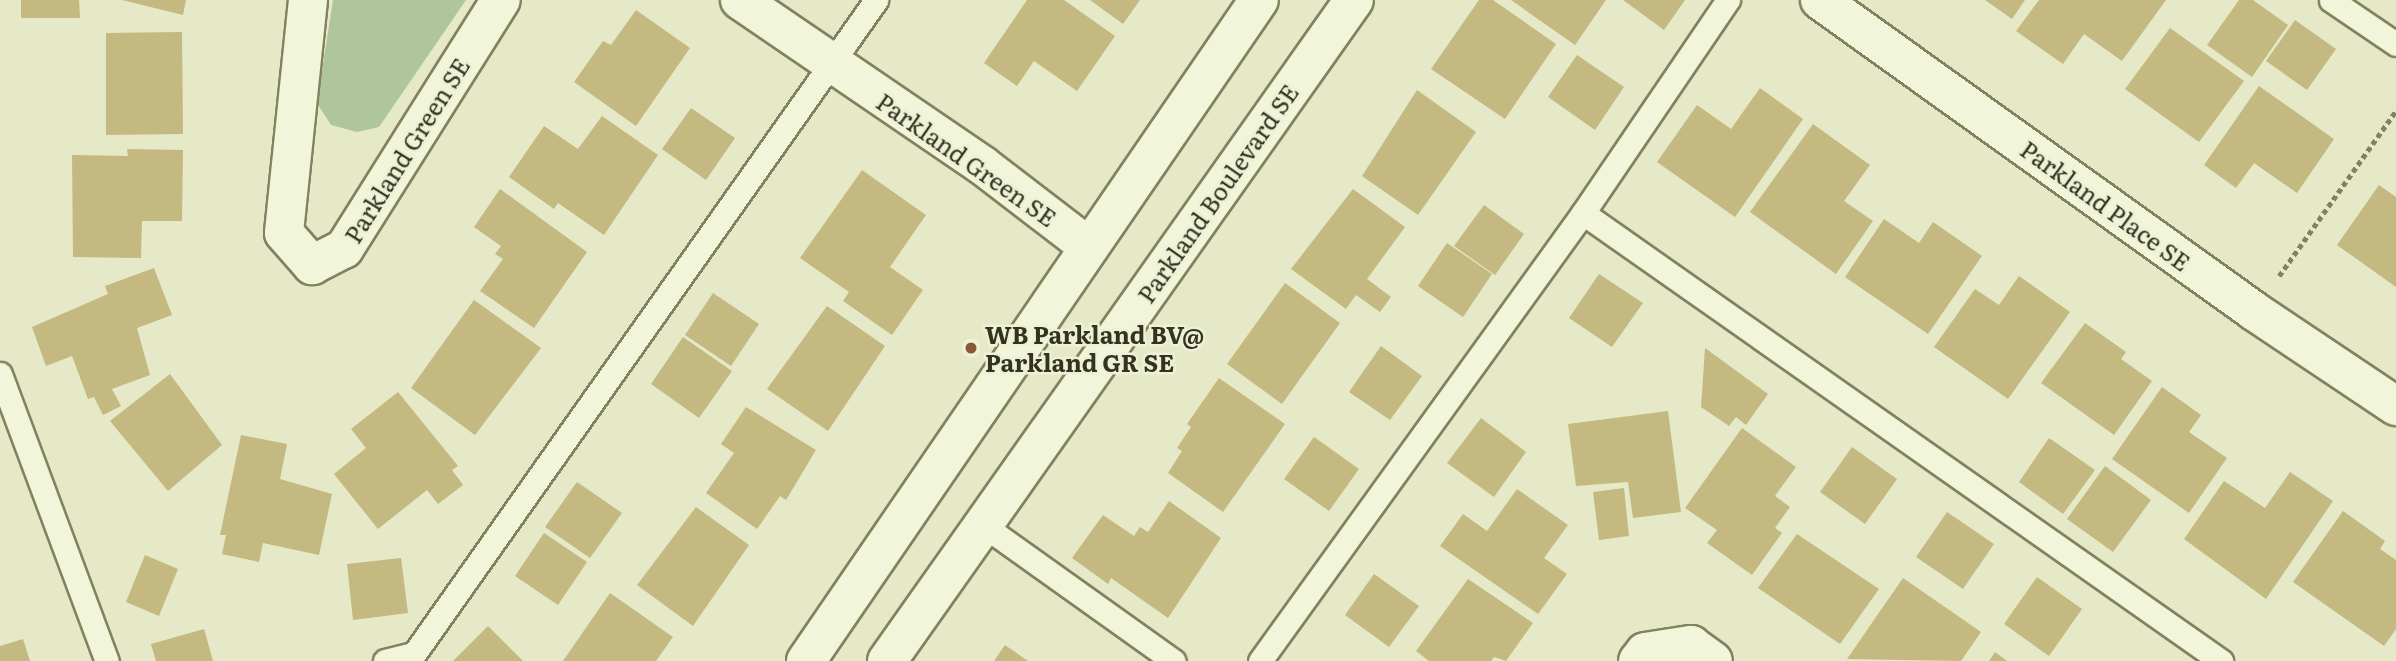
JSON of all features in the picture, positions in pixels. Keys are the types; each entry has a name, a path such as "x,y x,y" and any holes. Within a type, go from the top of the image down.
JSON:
{"street":[{"name":"Parkland Green SE","path":"308,0 284,233 312,265 344,248 501,0"},
{"name":"Parkland Green SE","path":"740,0 982,165 1089,247"},
{"path":"806,661 1259,0"},
{"name":"Parkland Boulevard SE","path":"887,661 1354,0"},
{"name":"Parkland Place SE","path":"1819,0 2254,311 2396,405"},
{"path":"1638,661 1645,652 1690,645 1713,661"}],"lane":[{"path":"385,661 414,654 876,0"},
{"path":"1260,661 1583,213 1728,0"},
{"path":"2330,0 2396,44"},
{"path":"1583,213 2221,661"},
{"path":"0,374 107,661"},
{"path":"983,525 1174,661"}],"path":[{"path":"2254,311 2396,111"}],"green space":[{"path":"333,0 466,0 379,127 357,132 331,125 317,103"}],"building":[{"path":"21,0 79,0 80,18 21,18"},
{"path":"122,0 186,0 183,15"},
{"path":"1027,0 1064,0 1115,36 1077,91 1034,61 1017,86 984,63"},
{"path":"1090,0 1140,0 1123,24"},
{"path":"1479,0 1493,0 1556,44 1505,119 1431,69"},
{"path":"1511,0 1606,0 1575,45"},
{"path":"1623,0 1685,0 1664,30"},
{"path":"1985,0 2025,0 2012,19"},
{"path":"2039,0 2166,0 2122,61 2084,34 2063,64 2016,31"},
{"path":"2239,0 2253,0 2288,25 2252,77 2207,45"},
{"path":"636,10 690,48 636,126 574,82 603,41 611,45"},
{"path":"2295,20 2336,49 2307,90 2266,61"},
{"path":"2170,28 2244,81 2199,142 2125,89"},
{"path":"182,32 183,134 106,135 106,33"},
{"path":"1577,55 1624,87 1595,130 1548,97"},
{"path":"2259,86 2334,139 2297,193 2254,163 2236,188 2204,165"},
{"path":"1760,88 1803,119 1735,217 1657,162 1697,105 1731,129"},
{"path":"1417,90 1476,132 1418,215 1362,176"},
{"path":"691,108 735,138 706,180 662,149"},
{"path":"602,116 658,155 604,235 558,203 554,209 509,177 544,126 578,149"},
{"path":"1813,124 1870,165 1844,201 1873,221 1836,274 1750,212"},
{"path":"127,149 183,150 182,221 142,221 141,258 73,257 72,155 128,156"},
{"path":"862,170 926,215 890,267 923,290 892,335 843,301 849,292 800,258"},
{"path":"2379,185 2396,197 2396,287 2337,245"},
{"path":"500,189 587,252 534,328 480,291 503,259 495,254 501,246 474,227"},
{"path":"1353,189 1405,227 1367,279 1391,297 1380,312 1356,295 1346,309 1291,269"},
{"path":"1484,205 1524,234 1495,275 1454,246"},
{"path":"1884,219 1919,243 1933,222 1982,256 1928,334 1845,277"},
{"path":"1447,243 1492,274 1463,317 1418,286"},
{"path":"154,268 172,315 137,328 150,375 112,389 121,406 103,415 94,397 88,399 72,356 46,366 32,327 108,294 105,286"},
{"path":"1599,274 1643,303 1612,347 1569,318"},
{"path":"2019,276 2070,312 2008,399 1934,347 1975,289 1999,305"},
{"path":"1285,283 1340,323 1282,404 1227,364"},
{"path":"713,293 759,324 731,366 685,335"},
{"path":"474,300 541,348 475,435 411,388"},
{"path":"827,306 885,346 828,431 767,389"},
{"path":"2085,323 2126,352 2121,359 2152,381 2114,435 2041,383"},
{"path":"683,337 732,371 699,418 651,384"},
{"path":"1381,346 1422,376 1390,420 1349,392"},
{"path":"1705,348 1768,394 1746,425 1736,417 1729,426 1701,407"},
{"path":"170,374 222,445 168,491 110,421"},
{"path":"1219,378 1285,424 1223,512 1168,473 1182,451 1177,448 1191,427 1187,424"},
{"path":"2162,387 2201,415 2189,432 2227,458 2189,513 2112,459"},
{"path":"398,392 458,466 452,470 463,485 438,504 427,490 378,529 334,474 366,448 351,429"},
{"path":"746,407 816,450 786,500 780,496 757,529 706,493 734,453 721,444"},
{"path":"1668,411 1681,512 1633,518 1628,482 1576,486 1568,424"},
{"path":"1481,418 1526,452 1494,497 1447,463"},
{"path":"1742,428 1796,467 1775,496 1790,507 1775,528 1782,533 1752,575 1707,543 1717,530 1685,508"},
{"path":"241,435 287,444 280,479 332,494 319,555 263,543 259,562 222,554 226,535 220,535"},
{"path":"1314,437 1359,469 1329,511 1284,479"},
{"path":"2049,438 2095,470 2063,514 2019,482"},
{"path":"1852,447 1897,479 1865,524 1820,492"},
{"path":"2105,466 2151,500 2113,552 2067,519"},
{"path":"2290,472 2333,501 2266,599 2184,539 2224,481 2265,508"},
{"path":"577,482 622,513 590,558 545,527"},
{"path":"1624,488 1629,536 1599,540 1593,492"},
{"path":"1517,489 1568,525 1544,558 1567,574 1538,614 1440,546 1463,514 1487,531"},
{"path":"1169,501 1221,538 1168,618 1111,578 1108,584 1072,558 1103,515 1134,536 1140,527 1148,532"},
{"path":"696,507 749,545 693,626 637,585"},
{"path":"2343,511 2385,541 2380,549 2396,560 2396,629 2384,646 2293,582"},
{"path":"1947,512 1994,544 1963,589 1916,557"},
{"path":"544,533 587,562 558,605 515,576"},
{"path":"1797,534 1879,589 1840,644 1758,588"},
{"path":"145,555 178,569 159,616 126,602"},
{"path":"401,558 408,613 353,620 347,564"},
{"path":"1374,574 1419,606 1389,647 1345,615"},
{"path":"2037,577 2082,609 2049,656 2004,624"},
{"path":"1903,578 1981,632 1961,661 1847,659"},
{"path":"1468,579 1533,623 1506,661 1494,657 1491,661 1429,661 1416,651"},
{"path":"610,593 673,637 656,661 563,661"},
{"path":"488,626 523,661 453,661"},
{"path":"204,629 213,661 156,661 151,644"},
{"path":"23,639 30,661 0,661 0,646"},
{"path":"1005,645 1028,661 994,661"},
{"path":"1995,652 2007,661 1989,661"}],"place":[{"name":"WB Parkland BV@ Parkland GR SE","path":"971,348"}]}
